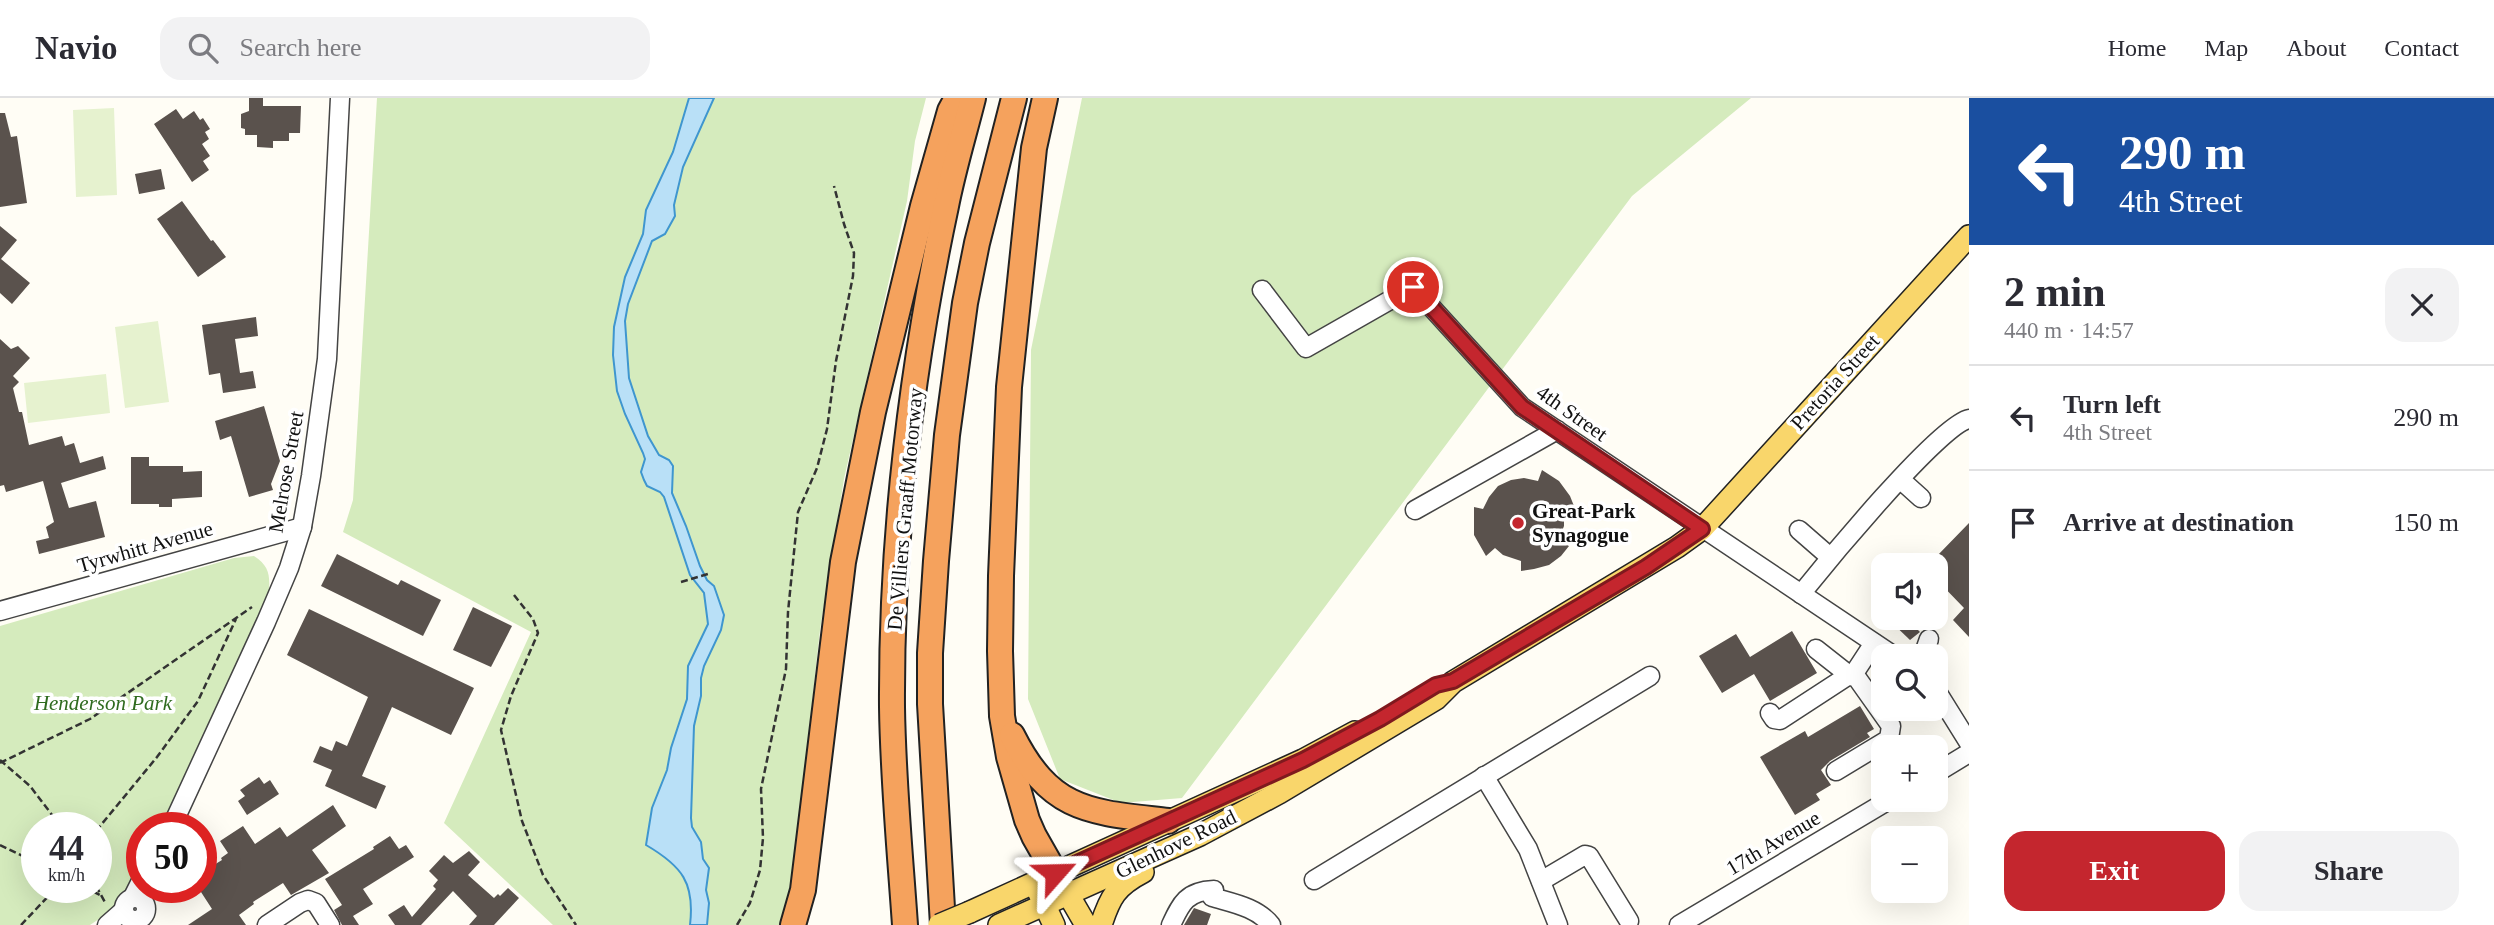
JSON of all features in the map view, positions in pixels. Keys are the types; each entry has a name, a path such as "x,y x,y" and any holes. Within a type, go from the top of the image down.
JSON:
{"highway":[{"path":"793,925 803,890 843,562 873,412 923,206 947,121 957,98"},
{"name":"De Villiers Graaff Motorway","path":"905,925 892,716 898,542 907,437 925,311 946,204 973,98"},
{"path":"941,925 930,704 930,653 938,536 947,435 965,303 1014,98"},
{"path":"1045,98 1034,148 1009,387 1001,576 1002,716 1009,757 1027,820 1053,883"},
{"path":"1002,716 1018,747 1038,776 1072,803 1092,811 1168,821"},
{"path":"803,890 805,925"}],"main road":[{"name":"Pretoria Street","path":"1702,529 1969,236"},
{"name":"Glenhove Road","path":"941,925 1053,883 1168,850 1200,835 1334,761 1436,699 1453,681 1646,567 1702,529"},
{"name":"Glenhove Road","path":"999,925 1043,904 1053,883 1168,821 1303,760 1380,719 1436,685 1453,681"},
{"path":"1101,925 1110,900 1118,888 1158,862 1168,850"},
{"path":"1053,883 1086,925"},
{"path":"1043,904 1054,925"}],"street":[{"name":"Melrose Street","path":"177,812 280,588 302,527 312,476 327,359 340,98"},
{"name":"4th Street","path":"1262,290 1306,348 1413,287 1522,407 1874,643"},
{"path":"1801,594 1830,557 1901,480 1954,426 1969,419"},
{"path":"1415,510 1557,430"},
{"path":"1901,480 1921,498"},
{"name":"Tyrwhitt Avenue","path":"0,611 302,527"},
{"path":"1799,530 1830,557"},
{"path":"1927,644 1929,639"},
{"path":"1770,713 1774,719 1780,720 1851,675 1874,643"},
{"path":"1816,649 1857,678 1891,726 1889,739 1836,771"},
{"path":"1314,880 1650,676"},
{"path":"1948,709 1969,743"},
{"path":"1948,766 1969,753"},
{"path":"1484,776 1528,849 1558,925"},
{"name":"17th Avenue","path":"1679,925 1871,811"},
{"path":"1541,881 1585,855 1589,856 1629,921"},
{"path":"1171,925 1179,907 1201,890 1247,907 1264,917 1271,925"},
{"path":"267,925 308,900 316,903 330,925"},
{"path":"107,925 138,912"}],"path":[{"path":"737,925 750,902 760,870 763,838 761,789 786,669 788,612 798,512 817,468 827,429 836,361 853,276 854,253 834,186"},
{"path":"681,582 711,573"},
{"path":"50,812 30,786 0,762 90,719 280,588"},
{"path":"514,596 533,619 538,633 511,696 501,730 522,821 539,864 560,903 576,925"},
{"path":"112,812 198,701 236,618"},
{"path":"0,845 21,855"},
{"path":"21,925 42,903"}],"green space":[{"path":"377,98 926,98 915,141 907,201 844,479 820,630 792,887 782,925 553,925 444,823 531,632 343,532 353,500"},
{"path":"1082,98 1751,98 1632,196 1182,798 1121,803 1060,779 1028,699 1031,350"},
{"path":"114,108 117,195 76,197 73,110"},
{"path":"158,321 169,402 125,408 115,327"},
{"path":"106,374 110,413 28,423 24,383"},
{"name":"Henderson Park","path":"254,556 263,563 269,575 269,592 167,812 126,812 126,890 114,909 90,925 0,925 0,626 234,558"}],"water":[{"path":"689,98 714,98 683,167 674,205 675,216 665,234 652,241 628,304 625,321 629,378 648,436 659,455 669,460 673,466 672,493 700,566 707,580 714,586 724,615 721,630 704,666 694,726 691,818 692,827 701,842 703,859 709,868 706,890 709,903 707,925 690,925 690,898 683,877 669,860 646,845 652,808 667,770 671,748 687,699 688,666 708,624 704,593 690,575 664,497 647,486 644,480 641,472 645,459 617,391 613,355 614,327 625,277 643,234 646,210 673,152"}],"building":[{"path":"249,98 263,98 263,106 301,106 300,133 289,133 289,141 273,141 273,148 257,147 257,135 245,135 245,129 241,128 241,114 249,111"},
{"path":"176,109 183,119 194,111 210,129 205,132 209,139 202,144 210,156 203,161 209,170 192,182 154,124"},
{"path":"0,113 5,113 11,137 17,136 27,203 0,207"},
{"path":"161,169 165,189 139,194 135,174"},
{"path":"182,201 226,257 198,277 157,219"},
{"path":"0,226 17,240 1,259 30,283 12,304 0,293"},
{"path":"256,317 258,336 235,339 240,373 253,371 256,388 223,393 220,373 209,375 202,325"},
{"path":"0,339 11,349 18,346 30,358 13,376 19,382 13,388 19,412 22,412 29,445 62,436 65,446 74,443 80,463 103,456 106,469 61,483 69,508 96,501 105,537 39,554 36,541 49,538 46,527 54,522 43,481 6,492 4,485 0,486"},
{"path":"264,406 280,461 271,484 273,490 249,497 231,436 220,440 215,421"},
{"path":"131,457 149,457 149,466 183,466 183,472 202,471 202,497 172,499 172,507 131,504"},
{"name":"Great-Park Synagogue","path":"1542,470 1559,481 1574,506 1564,512 1564,526 1559,539 1569,546 1549,565 1521,571 1521,561 1503,555 1495,548 1486,556 1474,535 1474,507 1483,509 1498,486 1511,480 1524,478 1538,481"},
{"path":"1969,523 1969,637 1953,620 1964,608 1948,591 1948,553 1940,553"},
{"path":"337,554 398,585 401,580 441,600 423,636 321,586"},
{"path":"473,607 512,626 491,667 453,650"},
{"path":"309,609 474,688 451,735 392,707 362,776 386,786 376,809 325,786 332,770 313,762 320,746 332,751 336,741 347,746 368,697 287,655"},
{"path":"1900,630 1920,632 1910,640"},
{"path":"1792,631 1817,673 1770,701 1754,674 1722,693 1699,656 1736,634 1750,657"},
{"path":"1860,706 1874,729 1867,733 1870,737 1830,761 1821,770 1831,785 1816,794 1820,800 1795,815 1760,757 1805,731 1808,737"},
{"path":"259,777 264,784 270,780 279,794 247,815 238,801 245,796 240,790"},
{"path":"333,805 346,826 312,850 329,873 291,895 283,883 253,902 254,904 239,915 246,925 188,925 212,909 208,903 217,903 217,863 228,853 220,841 243,826 255,844 280,827 287,837"},
{"path":"390,836 399,849 406,845 414,857 363,889 373,904 353,916 359,925 342,925 334,910 342,905 325,879"},
{"path":"469,851 480,862 468,875 494,898 508,888 519,898 494,925 469,925 477,916 453,891 421,925 395,925 388,915 404,905 412,917 436,889 433,886 438,880 429,871 444,855 453,863"},
{"path":"1194,908 1211,914 1207,925 1184,925"}],"place":[{"name":"Great-Park Synagogue","path":"1518,523"}],"route":[{"path":"1055,873 1303,760 1380,719 1436,685 1453,681 1646,567 1702,529 1522,407 1413,287"}]}
